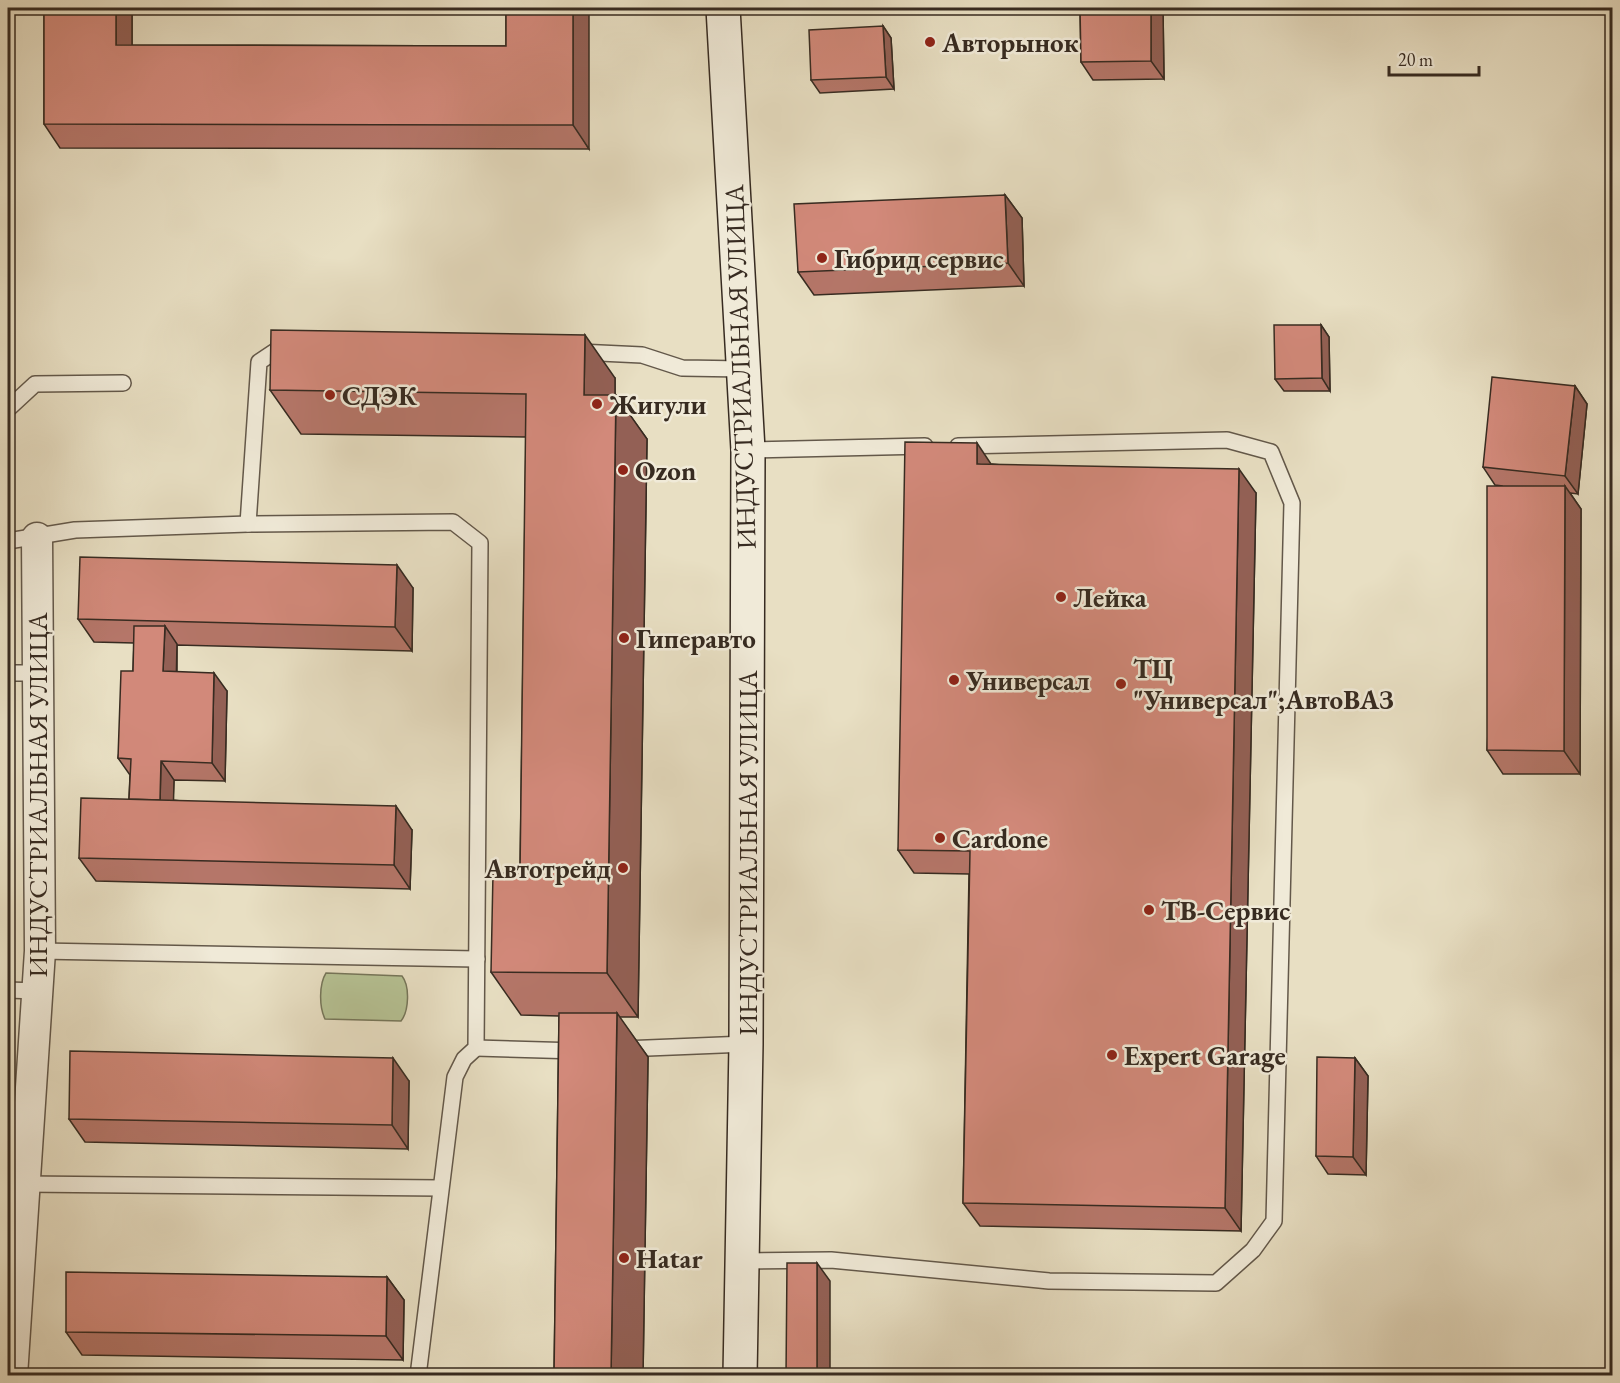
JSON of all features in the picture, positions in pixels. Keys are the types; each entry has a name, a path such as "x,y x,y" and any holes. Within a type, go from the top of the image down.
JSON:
{"main road":[{"name":"ИНДУСТРИАЛЬНАЯ УЛИЦА","path":"723,8 748,450 746,1044 740,1376"}],"street":[{"name":"ИНДУСТРИАЛЬНАЯ УЛИЦА","path":"12,1376 24,1184 22,991 39,951 37,538"}],"lane":[{"path":"249,524 260,362 289,341 301,342"},
{"path":"560,351 642,355 682,368 744,369"},
{"path":"8,409 35,384 123,383"},
{"path":"742,1261 831,1260 1048,1281 1216,1283 1253,1250 1274,1221 1292,503 1271,452 1227,440 748,450"},
{"path":"8,541 75,530 249,524 453,522 480,543 476,1048"},
{"path":"8,673 39,672"},
{"path":"39,951 477,959"},
{"path":"611,1049 746,1044"},
{"path":"418,1376 455,1077 464,1059 476,1048 581,1054"},
{"path":"24,1184 440,1188"}],"green space":[{"path":"326,973 402,976 407,992 404,1017 401,1021 325,1019 321,996"}],"building":[{"path":"44,8 116,8 116,45 506,46 506,8 573,8 573,125 44,124"},
{"path":"1080,8 1151,8 1151,61 1081,62"},
{"path":"883,26 886,77 811,80 809,30"},
{"path":"1005,195 1008,263 798,272 794,204"},
{"path":"1274,325 1321,325 1322,378 1275,379"},
{"path":"271,330 585,335 584,395 616,395 607,973 491,972 493,873 520,873 526,394 270,390"},
{"path":"1492,377 1575,386 1565,476 1483,467"},
{"name":"ТЦ \"Универсал\";АвтоВАЗ","path":"905,442 977,443 977,464 1239,469 1225,1208 963,1203 970,851 898,850"},
{"path":"1487,486 1565,486 1564,751 1487,750"},
{"path":"80,557 397,565 395,627 78,619"},
{"path":"134,626 165,626 163,671 214,673 212,763 161,761 160,800 129,799 131,759 118,758 121,671 133,671"},
{"path":"81,798 396,806 394,865 79,858"},
{"path":"559,1013 617,1013 611,1376 554,1376"},
{"path":"70,1051 393,1058 392,1125 69,1119"},
{"path":"1317,1057 1355,1058 1353,1157 1316,1156"},
{"path":"787,1263 817,1263 817,1376 786,1376"},
{"path":"66,1272 387,1277 386,1336 66,1332"}],"place":[{"name":"Авторынок","path":"930,42"},
{"name":"Гибрид сервис","path":"822,258"},
{"name":"СДЭК","path":"330,395"},
{"name":"Жигули","path":"597,404"},
{"name":"Ozon","path":"623,470"},
{"name":"Лейка","path":"1061,597"},
{"name":"Гиперавто","path":"624,638"},
{"name":"Универсал","path":"954,680"},
{"name":"ТЦ \"Универсал\";АвтоВАЗ","path":"1121,684"},
{"name":"Cardone","path":"940,838"},
{"name":"Автотрейд","path":"623,868"},
{"name":"ТВ-Сервис","path":"1149,910"},
{"name":"Expert Garage","path":"1112,1055"},
{"name":"Hatar","path":"624,1258"}]}
